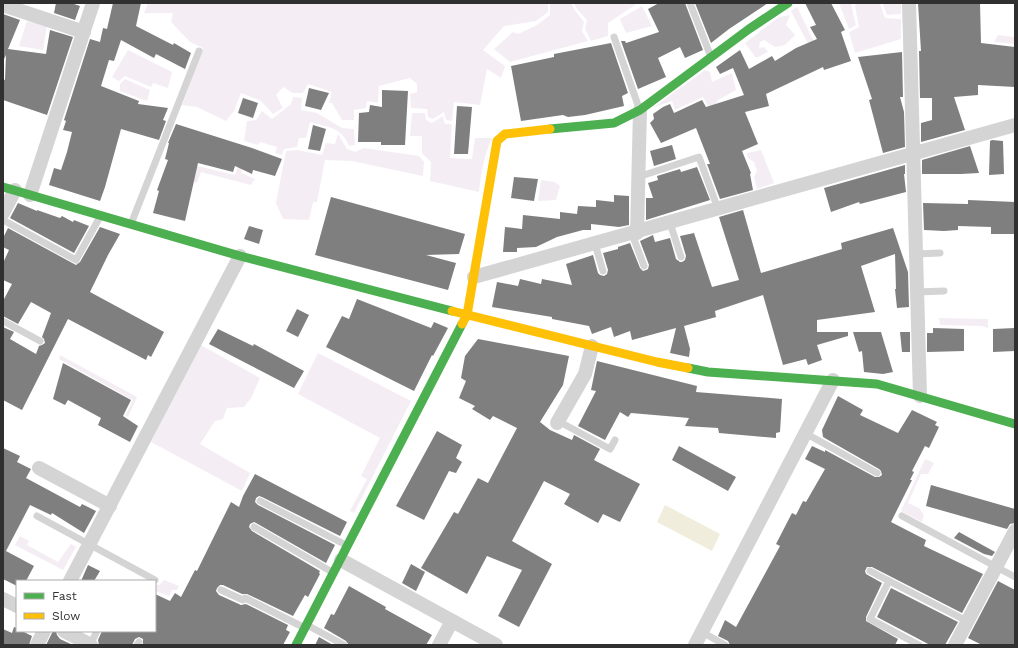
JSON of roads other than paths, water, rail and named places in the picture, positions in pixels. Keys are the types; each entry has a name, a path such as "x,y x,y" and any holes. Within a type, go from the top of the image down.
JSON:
{"street":[{"path":"30,195 93,3"},
{"path":"296,645 468,315 497,141 505,134 614,123 640,110 749,29 788,3"},
{"path":"909,3 920,396"},
{"path":"3,5 84,32"},
{"path":"634,233 638,176 640,110"},
{"path":"474,277 1015,125"},
{"path":"3,213 9,188 240,256 592,346 708,372 877,384 1015,424"},
{"path":"71,580 240,256"},
{"path":"558,422 585,374 592,346"},
{"path":"695,645 833,380"},
{"path":"39,468 110,506"},
{"path":"955,645 1015,531"},
{"path":"341,560 496,645"},
{"path":"3,599 16,606"},
{"path":"440,645 452,621"},
{"path":"37,645 44,632"},
{"path":"66,632 90,645"}],"lane":[{"path":"690,3 711,57"},
{"path":"614,37 640,110"},
{"path":"131,224 199,51"},
{"path":"638,176 699,157 718,209"},
{"path":"3,220 76,260 101,215"},
{"path":"670,223 681,257"},
{"path":"634,233 644,266"},
{"path":"594,244 603,271"},
{"path":"916,254 940,254"},
{"path":"917,292 944,292"},
{"path":"3,320 40,341"},
{"path":"558,422 610,449 615,440"},
{"path":"805,433 877,473"},
{"path":"260,501 348,546"},
{"path":"37,516 155,580"},
{"path":"902,516 1015,577"},
{"path":"254,527 334,574"},
{"path":"870,571 967,621"},
{"path":"888,581 870,619 919,645"},
{"path":"221,590 243,600 245,598 344,645"},
{"path":"90,645 96,632"},
{"path":"702,632 726,645"}]}
